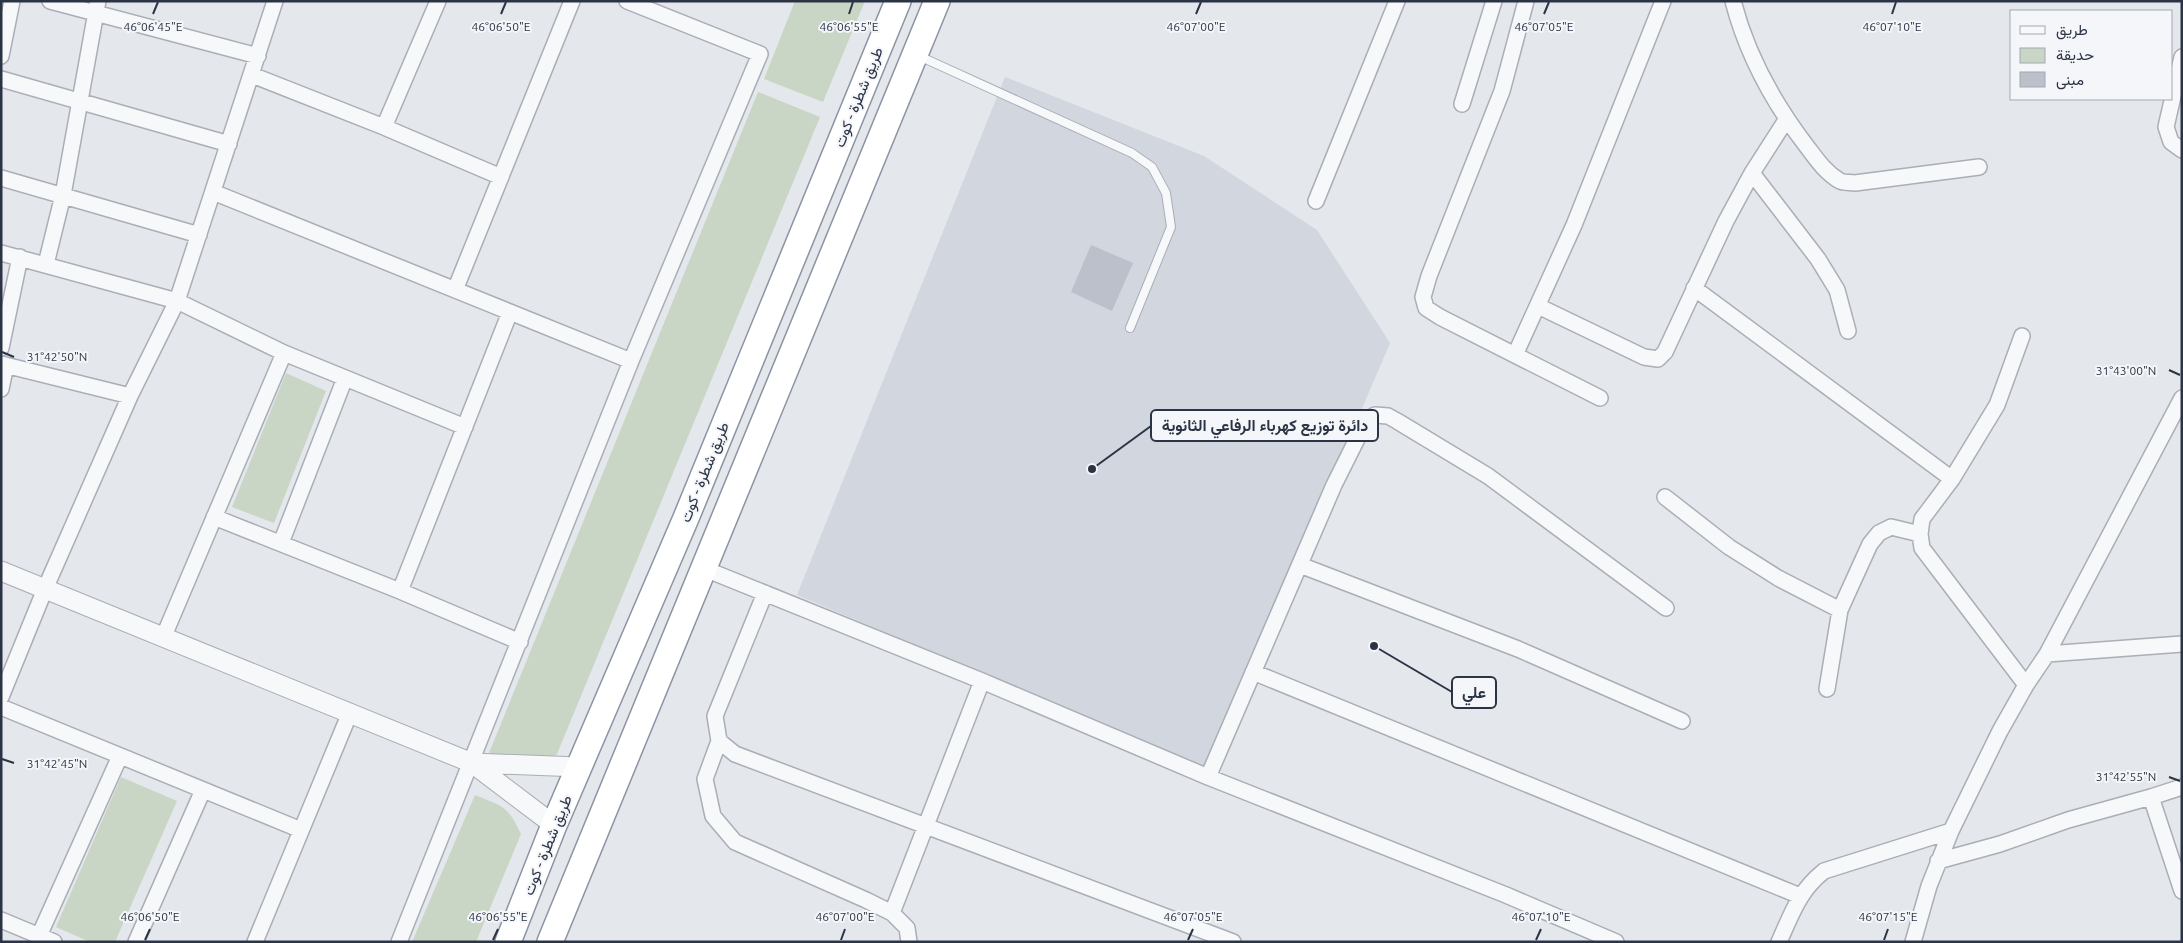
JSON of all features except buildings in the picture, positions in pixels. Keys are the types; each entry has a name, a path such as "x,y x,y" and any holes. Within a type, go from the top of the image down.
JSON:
{"highway":[{"name":"طريق شطرة - كوت","path":"508,942 554,825 686,518 898,1"},
{"path":"550,942 600,816 720,532 937,1"},
{"path":"686,518 720,532"}],"street":[{"path":"1,56 12,1"},
{"path":"50,1 96,8 258,56"},
{"path":"1,697 45,589 130,396 177,301 275,1"},
{"path":"384,127 438,1"},
{"path":"455,290 572,1"},
{"path":"399,942 631,361 760,54 627,1"},
{"path":"1316,201 1397,1"},
{"path":"1462,104 1494,1"},
{"path":"1526,1 1502,91 1429,276 1423,297 1426,308 1440,317 1600,398"},
{"path":"1515,355 1574,225 1663,1"},
{"path":"1733,1 1745,42 1772,98 1786,120 1824,169 1841,182 1855,183 1979,167"},
{"path":"46,264 81,102 96,8"},
{"path":"2173,96 2182,57"},
{"path":"252,75 384,127 501,177"},
{"path":"1,79 229,144"},
{"path":"2172,100 2166,127 2171,142 2182,150"},
{"path":"1538,306 1644,358 1658,359 1665,352 1694,288 1752,172 1786,120"},
{"path":"1752,172 1818,259 1837,290 1848,331"},
{"path":"1,178 199,235"},
{"path":"213,192 631,361"},
{"path":"1,253 177,301 284,353 465,427"},
{"path":"1,348 20,257"},
{"path":"1694,288 1952,479"},
{"path":"400,591 510,312"},
{"path":"2022,336 1997,406 1952,479 1922,519 1920,534 1922,548 2026,684"},
{"path":"162,638 284,353"},
{"path":"1,389 4,365 130,396"},
{"path":"281,543 345,378"},
{"path":"1913,942 1928,886 1938,861 2000,731 2026,684 2047,654 2182,398"},
{"path":"1208,777 1334,485 1366,421 1375,415 1396,421 1488,476 1666,608"},
{"path":"1665,497 1729,547 1778,578 1840,610"},
{"path":"214,517 400,591 520,642"},
{"path":"1827,689 1840,610 1870,544 1879,533 1891,527 1920,534"},
{"path":"1300,565 1518,649 1682,721"},
{"path":"704,569 982,681 1208,777 1506,895 1616,942"},
{"path":"1,571 349,715 472,763 554,825"},
{"path":"765,593 715,716 719,741 705,779 713,816 735,842 892,913 907,928 909,942"},
{"path":"2047,654 2182,644"},
{"path":"1253,672 1800,896"},
{"path":"892,913 982,681"},
{"path":"1,707 301,830"},
{"path":"255,942 349,715"},
{"path":"719,741 735,754 1233,942"},
{"path":"39,936 120,756"},
{"path":"472,763 579,767"},
{"path":"1938,861 2000,844 2068,820 2151,798 2182,787"},
{"path":"136,942 203,790"},
{"path":"2151,798 2182,891"},
{"path":"1780,942 1800,896 1810,882 1824,870 1951,831"},
{"path":"1,920 54,942"}],"lane":[{"path":"915,54 1132,153 1152,167 1166,193 1171,227 1130,328"}],"shaded area":[{"path":"1005,77 1204,156 1317,230 1390,343 1208,768 797,595"}],"green space":[{"path":"795,1 865,1 823,102 764,79"},
{"path":"758,92 820,117 557,754 546,762 524,762 489,753"},
{"path":"286,373 326,391 274,523 232,507"},
{"path":"121,777 177,801 115,942 90,942 56,927"},
{"path":"475,795 504,808 512,817 521,834 476,942 412,942"}],"place":[{"name":"دائرة توزيع كهرباء الرفاعي الثانوية","path":"1092,469"},
{"name":"علي","path":"1374,646"}]}
